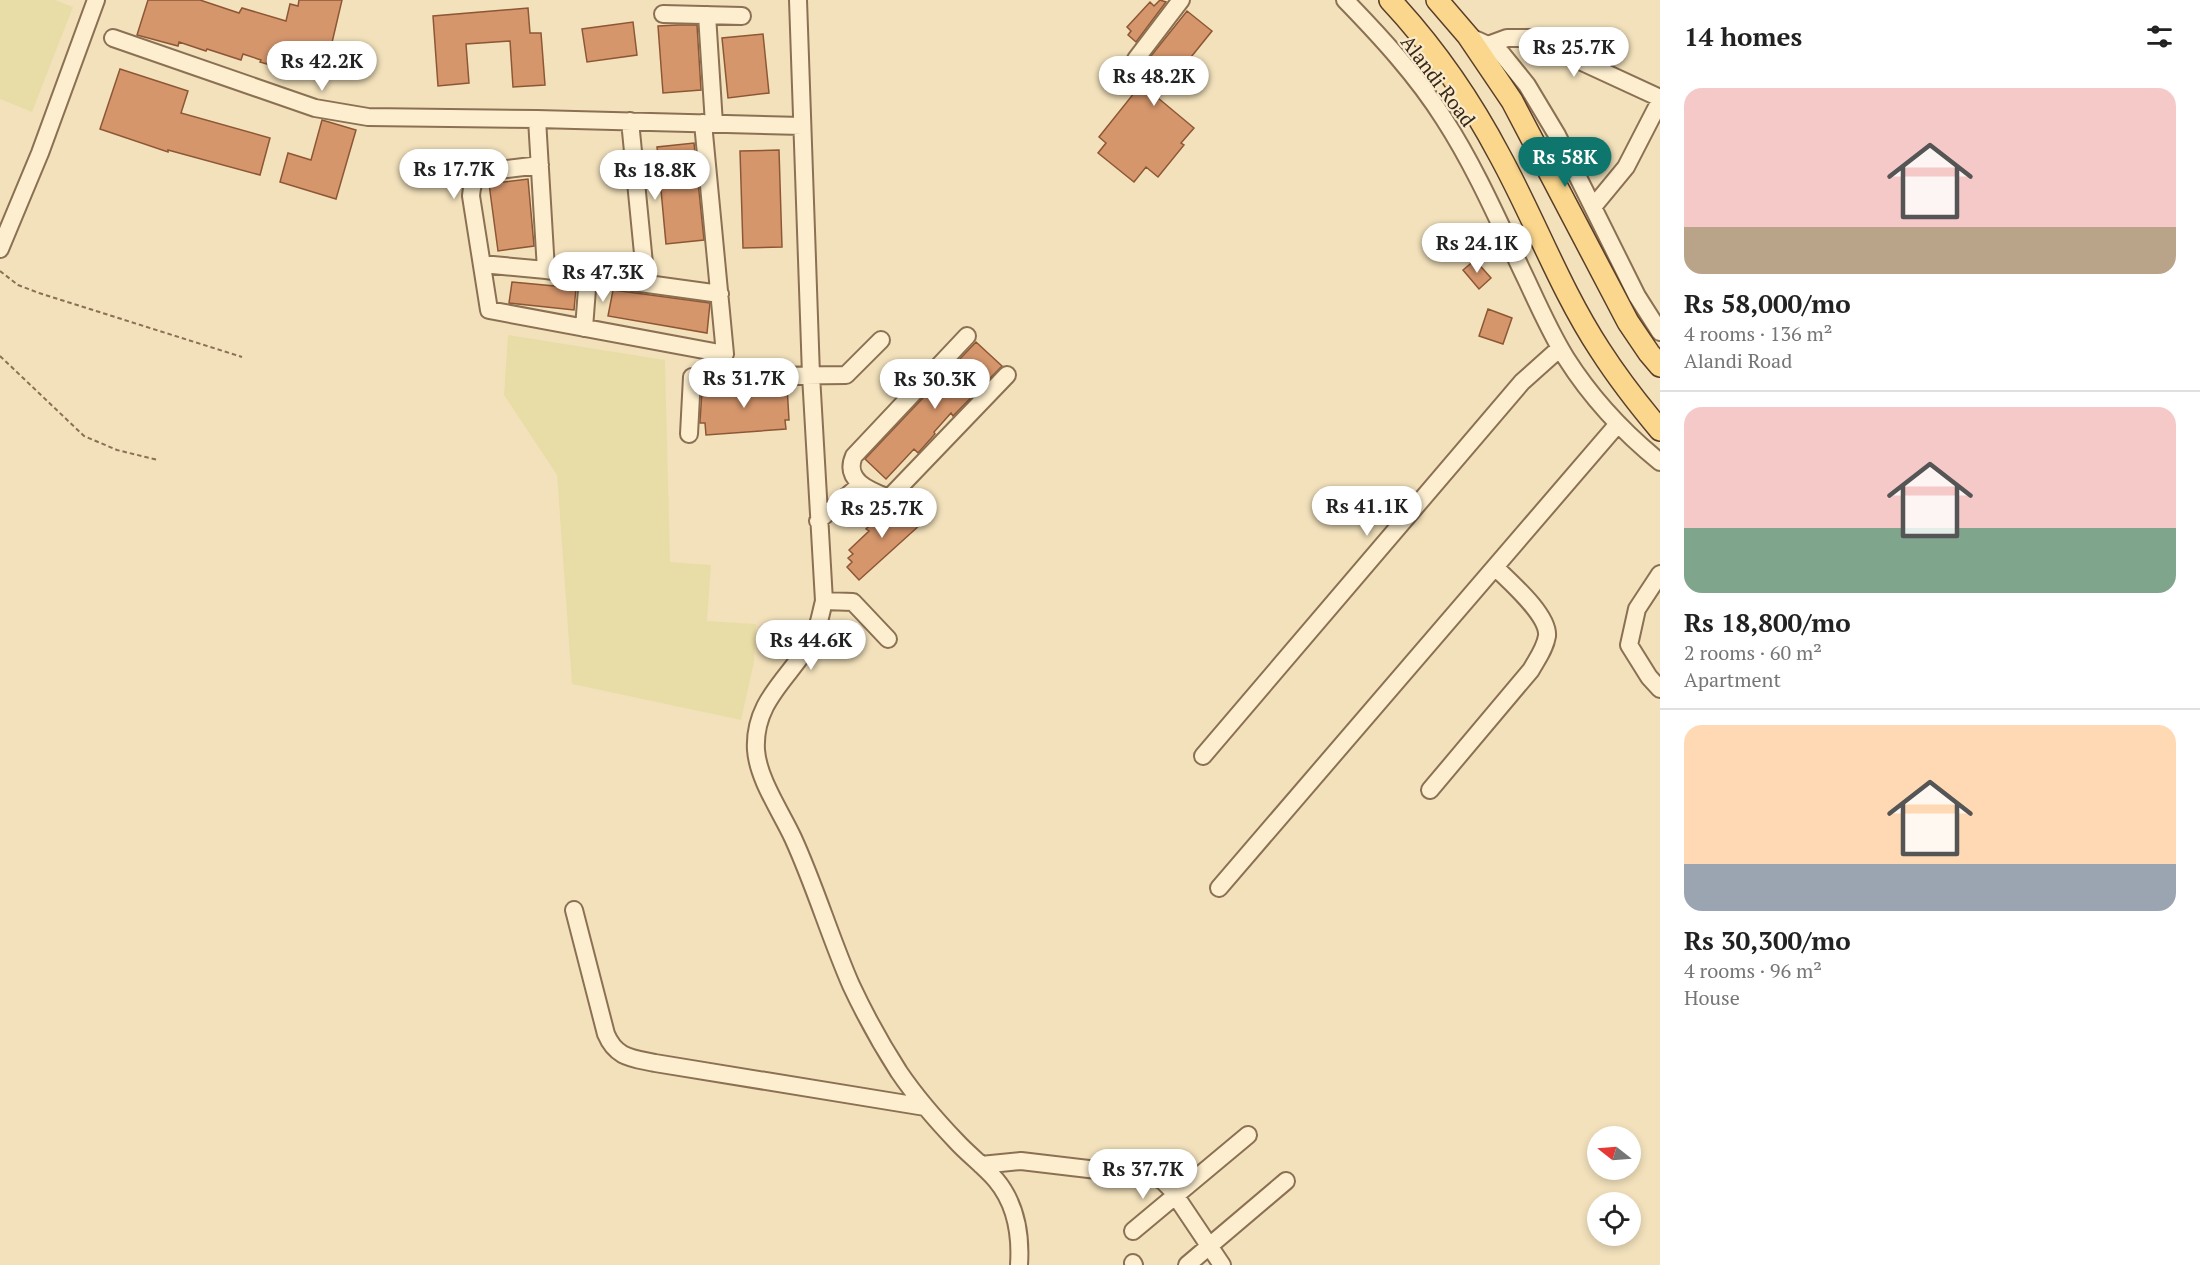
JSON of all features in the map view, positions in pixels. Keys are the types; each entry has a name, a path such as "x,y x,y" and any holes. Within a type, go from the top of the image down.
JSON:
{"main road":[{"path":"1390,0 1426,43 1475,113 1500,155 1590,333 1660,430"},
{"path":"1437,0 1468,36 1512,101 1628,322 1660,366"}],"street":[{"path":"0,249 40,153 96,0"},
{"path":"798,0 811,375 824,601 815,634 803,654 767,700 759,726 756,751 771,796 806,868 850,983 873,1029 900,1073 925,1107 958,1144 997,1182 1016,1219 1020,1240 1019,1265"},
{"path":"1136,59 1181,0"},
{"name":"Alandi Road","path":"1345,0 1422,88 1444,118 1485,192 1560,348 1587,389 1617,425 1660,462"},
{"path":"663,14 742,16"},
{"path":"540,165 483,172 476,177 472,185 471,196 489,310 725,354 709,124 707,15"},
{"path":"1468,36 1502,54 1527,85 1557,135 1637,296 1660,332"},
{"path":"113,38 315,108 368,117 801,126"},
{"path":"1488,45 1507,38 1530,38 1660,100 1626,167 1593,207"},
{"path":"537,119 546,270"},
{"path":"630,122 646,284"},
{"path":"482,264 546,270 720,294"},
{"path":"584,328 588,276"},
{"path":"967,336 854,456 850,464 861,484 872,493 889,498 1007,375"},
{"path":"689,434 692,377 846,375 881,340"},
{"path":"1203,756 1522,382 1560,348"},
{"path":"1219,888 1617,425"},
{"path":"819,521 861,484"},
{"path":"1430,790 1531,670 1542,652 1547,634 1541,617 1495,567"},
{"path":"1660,574 1637,609 1629,645 1649,677 1660,689"},
{"path":"824,601 853,602 888,639"},
{"path":"574,910 606,1034 610,1045 623,1055 655,1063 925,1107"},
{"path":"1133,1231 1248,1135"},
{"path":"981,1165 1021,1161 1149,1176 1164,1181 1222,1265"},
{"path":"1187,1265 1286,1181"}],"path":[{"path":"0,271 18,285 39,293 242,357"},
{"path":"0,356 84,436 117,450 158,460"}],"shaded area":[{"path":"0,0 55,0 73,7 32,112 0,99"},
{"path":"508,335 665,360 670,562 711,565 707,621 756,624 754,662 741,720 572,684 557,475 504,395"}],"building":[{"path":"148,0 200,0 239,13 242,8 286,21 290,4 298,6 299,0 342,0 326,68 309,64 307,71 292,66 291,71 260,62 261,60 243,54 241,60 179,42 178,46 137,35"},
{"path":"1160,0 1166,2 1136,42 1128,35 1131,31 1127,27 1150,2 1154,6"},
{"path":"528,8 530,33 541,33 545,85 513,87 510,41 466,44 469,83 438,86 433,16"},
{"path":"1187,11 1212,31 1158,98 1194,128 1181,143 1184,145 1158,177 1146,167 1134,182 1098,153 1106,143 1099,137 1135,92 1127,86"},
{"path":"633,22 637,55 587,62 582,29"},
{"path":"697,25 701,90 663,93 658,26"},
{"path":"763,34 769,93 728,98 722,38"},
{"path":"120,69 188,91 181,113 270,138 260,175 168,150 168,152 100,129"},
{"path":"322,120 356,130 336,199 280,182 288,153 311,160"},
{"path":"694,143 704,240 666,244 657,147"},
{"path":"779,150 782,247 743,248 740,151"},
{"path":"528,179 534,246 498,251 489,184"},
{"path":"1475,260 1491,278 1479,289 1463,270"},
{"path":"512,282 576,288 574,310 509,303"},
{"path":"613,290 710,303 707,333 608,316"},
{"path":"1488,309 1512,318 1503,344 1479,336"},
{"path":"976,342 1002,366 953,416 951,413 918,453 914,449 886,479 865,459"},
{"path":"787,386 789,420 785,420 786,429 706,435 705,423 700,423 704,387"},
{"path":"900,501 921,524 859,580 847,567 852,562 848,558 853,554 849,550 869,531 866,529"}]}
